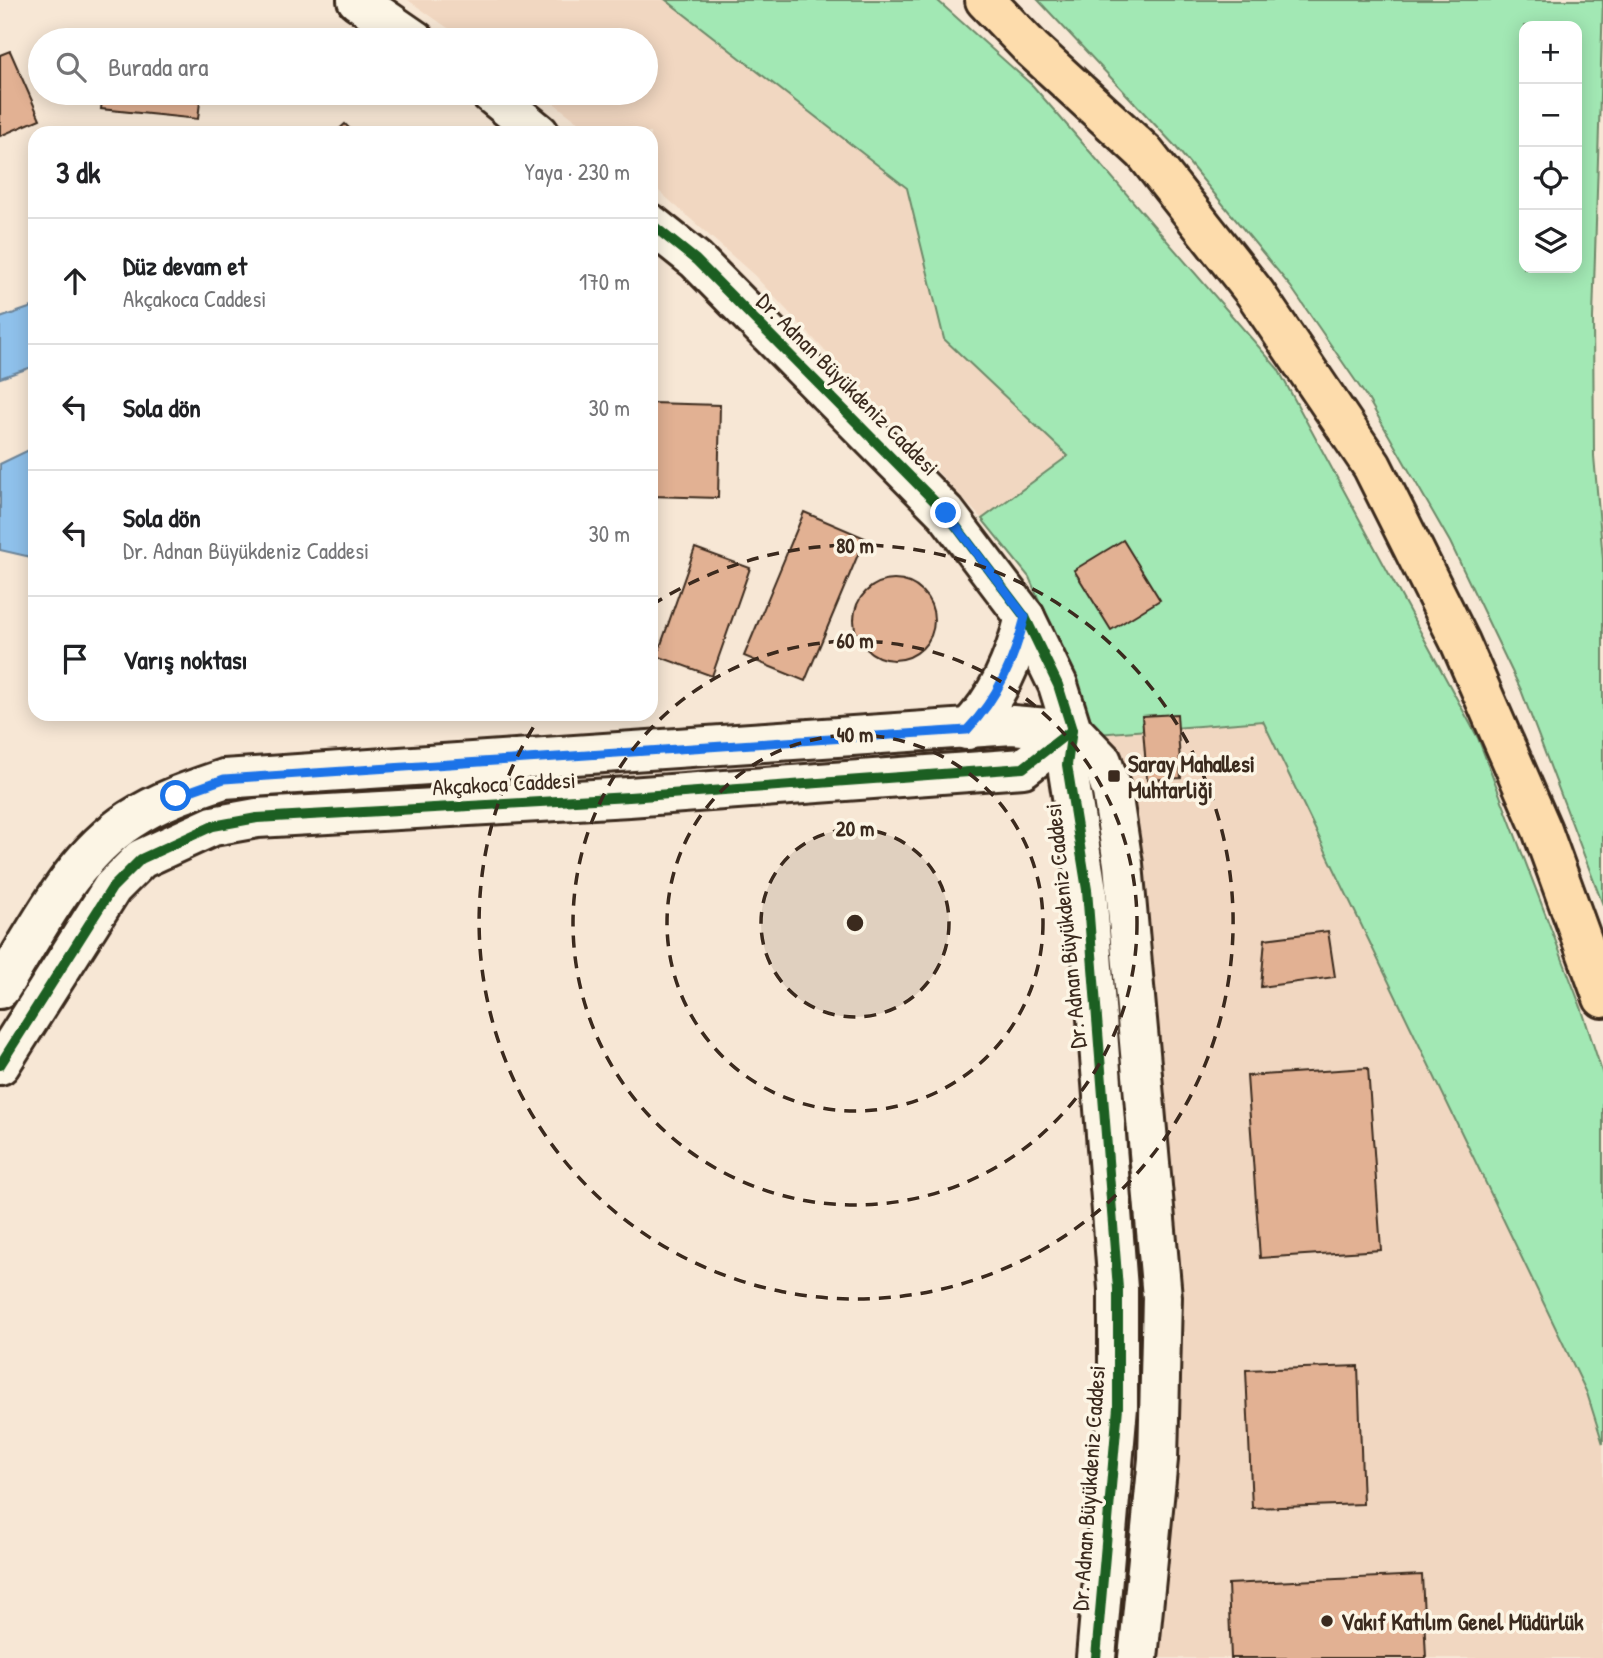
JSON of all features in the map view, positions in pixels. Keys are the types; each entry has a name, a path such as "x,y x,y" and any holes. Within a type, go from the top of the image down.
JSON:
{"highway":[{"path":"985,0 1032,49 1144,152 1255,293 1372,466 1460,642 1542,830 1603,998"}],"street":[{"path":"356,0 397,28"},
{"path":"505,105 531,126"},
{"name":"Dr. Adnan Büyükdeniz Caddesi","path":"658,229 696,260 946,513 1025,617 1058,685 1072,730 1067,765 1087,890 1118,1289 1118,1407 1096,1658"},
{"path":"967,730 983,714 1003,681 1025,617"},
{"name":"Akçakoca Caddesi","path":"0,989 60,894 94,851 129,820 176,796 224,779 1012,725 1072,730"},
{"name":"Dr. Adnan Büyükdeniz Caddesi","path":"1072,730 1102,761 1112,792 1124,878 1161,1284 1162,1389 1158,1459 1138,1658"},
{"name":"Akçakoca Caddesi","path":"0,1065 112,888 141,859 213,826 257,818 629,797 1023,768 1072,730"}],"shaded area":[{"path":"408,0 666,0 907,188 944,339 1068,457 982,519 754,275 658,190 658,126 583,126 556,105 658,105 658,28 448,28"},
{"path":"1263,721 1587,1393 1603,1444 1603,1658 1135,1658 1162,1413 1097,734"}],"green space":[{"path":"666,0 937,0 1033,86 1278,369 1478,738 1582,1010 1603,1075 1603,1444 1587,1393 1263,721 1097,734 1029,577 982,519 1068,456 944,339 907,188"},
{"path":"1038,0 1603,0 1593,318 1594,456 1603,559 1603,905 1521,690 1450,542 1368,399 1291,287 1175,146"}],"water":[{"path":"28,308 28,368 0,378 0,318"},
{"path":"28,450 28,556 0,550 0,464"}],"building":[{"path":"10,51 28,92 28,105 34,105 40,119 0,136 0,55"},
{"path":"102,105 200,105 198,119 101,109"},
{"path":"658,403 720,405 718,498 658,496"},
{"path":"804,512 865,538 805,681 744,656"},
{"path":"1123,540 1160,600 1111,630 1074,570"},
{"path":"695,548 750,568 712,676 658,656"},
{"path":"894,580 909,583 922,592 931,605 934,620 931,635 922,648 909,657 894,660 879,657 866,648 857,635 854,620 857,605 866,592 879,583"},
{"path":"1177,714 1181,778 1147,780 1142,716"},
{"path":"1328,931 1335,977 1261,987 1265,939"},
{"path":"1368,1068 1381,1250 1260,1258 1247,1076"},
{"path":"1358,1366 1363,1504 1252,1508 1246,1370"},
{"name":"Vakıf Katılım Genel Müdürlük","path":"1422,1575 1426,1658 1231,1658 1228,1584"}],"cycle path":[{"path":"658,230 696,260 946,513 1025,617 1058,685 1072,730 1067,765 1087,890 1118,1289 1118,1407 1096,1658"},
{"path":"0,1065 112,888 141,859 213,826 257,818 629,797 1023,768 1072,730"}],"place":[{"name":"Saray Mahallesi Muhtarliği","path":"1114,776"},
{"name":"Vakıf Katılım Genel Müdürlük","path":"1327,1621"}],"route":[{"path":"176,796 224,779 967,730 983,714 1003,681 1018,644 1025,617 946,513"}]}
